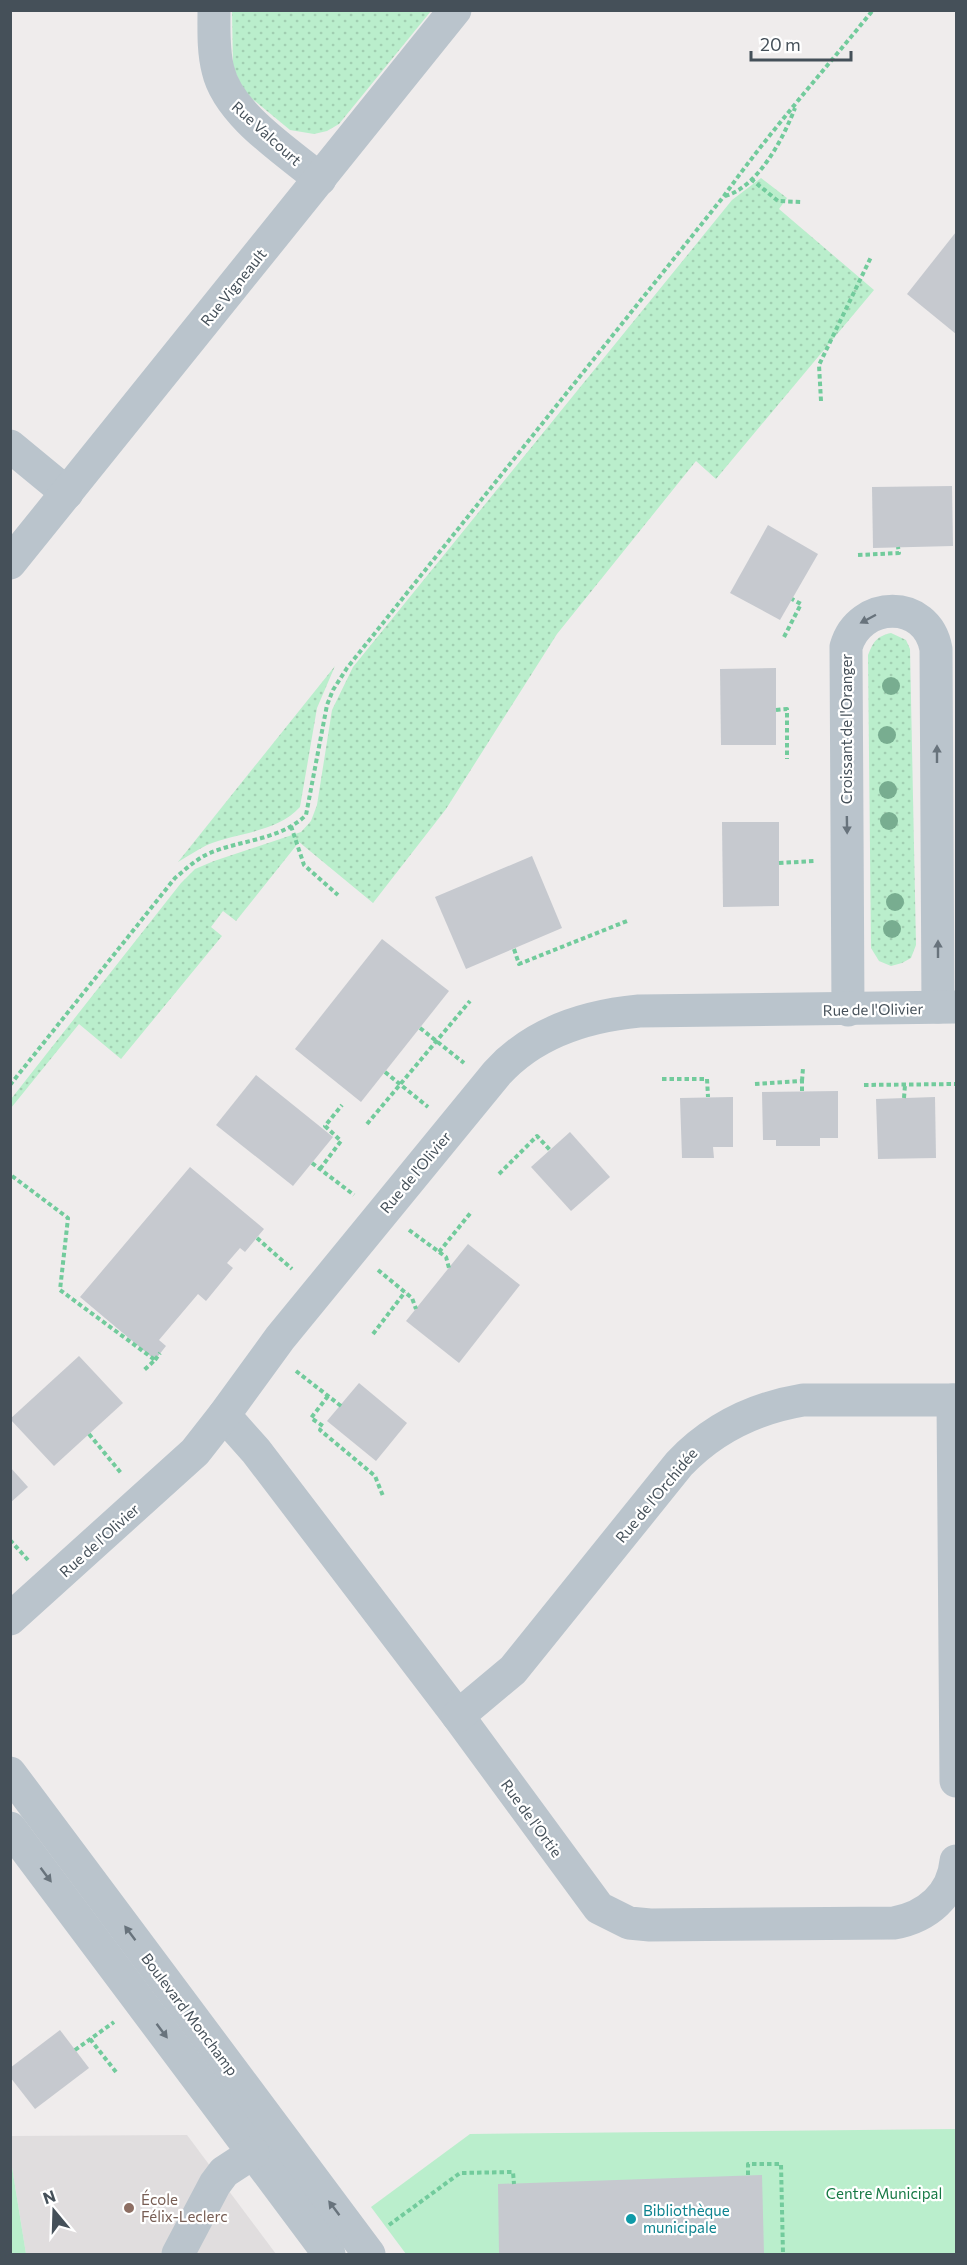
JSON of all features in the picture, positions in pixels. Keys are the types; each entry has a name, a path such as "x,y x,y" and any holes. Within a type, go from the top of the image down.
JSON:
{"street":[{"name":"Rue Valcourt","path":"214,10 214,48 218,70 223,87 232,104 320,179"},
{"name":"Rue Vigneault","path":"10,563 455,10"},
{"path":"10,446 67,493"},
{"name":"Croissant de l'Oranger","path":"848,1010 846,647 855,626 875,614 889,611 913,615 925,623 934,636 936,649 947,1007"},
{"name":"Rue de l'Olivier","path":"10,1619 183,1465 224,1415 280,1338 392,1221 453,1127 489,1083 507,1062 535,1041 561,1029 614,1014 639,1011 947,1007"},
{"name":"Rue de l'Orchidée","path":"458,1716 478,1702 513,1670 695,1447 734,1421 778,1404 803,1400 955,1400"},
{"path":"955,1400 957,1781"},
{"name":"Rue de l'Ortie","path":"224,1415 256,1451 458,1716 586,1894 599,1908 629,1923 650,1925 894,1923 911,1920 926,1912 939,1900 948,1888 957,1861"},
{"name":"Boulevard Monchamp","path":"15,1789 375,2242"},
{"path":"10,1828 329,2254"},
{"path":"178,2254 215,2184 224,2172 253,2153"}],"path":[{"path":"10,1085 175,878 199,858 291,826 306,815 327,705 333,690 347,668 724,196 779,123 873,10"},
{"path":"724,196 741,188 765,165 795,106"},
{"path":"751,180 778,201 801,202"},
{"path":"821,401 819,365 871,257"},
{"path":"858,555 898,554 898,547"},
{"path":"784,637 801,604 792,599"},
{"path":"776,710 787,709 787,759"},
{"path":"291,826 304,865 338,895"},
{"path":"779,863 825,861"},
{"path":"514,949 519,964 627,921"},
{"path":"367,1125 470,1001"},
{"path":"420,1028 489,1083"},
{"path":"802,1092 803,1068"},
{"path":"385,1072 453,1127"},
{"path":"662,1079 707,1078 708,1097"},
{"path":"755,1084 802,1081"},
{"path":"864,1085 957,1084"},
{"path":"904,1098 905,1085"},
{"path":"320,1169 341,1141 326,1126 342,1105"},
{"path":"499,1174 537,1136 550,1150"},
{"path":"312,1162 392,1221 446,1257 449,1268"},
{"path":"12,1176 68,1218 60,1290 155,1360"},
{"path":"438,1252 472,1211"},
{"path":"257,1238 298,1275"},
{"path":"373,1266 412,1298 416,1309"},
{"path":"373,1334 405,1292"},
{"path":"143,1371 160,1353"},
{"path":"292,1367 340,1406"},
{"path":"328,1396 311,1418 323,1426 320,1430 375,1476 383,1496"},
{"path":"89,1434 127,1480"},
{"path":"10,1540 33,1566"},
{"path":"75,2050 113,2023"},
{"path":"90,2039 116,2072"},
{"path":"748,2175 748,2164 781,2164 783,2254"},
{"path":"375,2242 460,2173 513,2172 514,2184"}],"shaded area":[{"name":"École Félix-Leclerc","path":"187,2135 276,2254 26,2254 11,2161 10,2136"}],"green space":[{"path":"232,11 431,11 339,124 327,131 314,134 290,130 244,92 233,67"},
{"path":"761,178 787,198 779,209 874,290 716,479 696,461 557,634 446,809 373,903 299,842 236,921 223,911 211,927 222,936 121,1059 79,1024 11,1108 11,1099 181,883 195,869 301,832 311,821 317,805 332,710 353,667 732,200"},
{"path":"891,633 906,640 910,649 916,945 911,958 891,966 879,961 871,948 868,655 876,640"},
{"path":"335,666 317,708 300,807 280,822 207,845 178,862"},
{"name":"Centre Municipal","path":"956,2129 956,2254 406,2254 371,2207 470,2134"},
{"path":"11,2161 26,2254 11,2254"}],"building":[{"path":"956,232 956,334 907,294"},
{"path":"952,486 953,546 873,548 872,487"},
{"path":"768,525 818,554 780,620 730,593"},
{"path":"776,668 776,745 721,745 720,669"},
{"path":"722,822 779,822 779,906 723,907"},
{"path":"532,856 562,928 466,969 435,897"},
{"path":"382,939 449,991 361,1102 295,1049"},
{"path":"256,1075 333,1137 293,1186 216,1125"},
{"path":"838,1091 838,1138 820,1138 820,1146 776,1146 776,1140 763,1140 762,1092"},
{"path":"733,1097 733,1147 713,1147 714,1158 682,1158 680,1098"},
{"path":"935,1097 936,1158 878,1159 876,1099"},
{"path":"570,1132 610,1177 571,1211 531,1167"},
{"path":"190,1167 264,1229 245,1252 240,1248 227,1263 233,1268 206,1301 198,1294 159,1340 166,1346 155,1360 80,1297"},
{"path":"468,1244 520,1285 459,1363 406,1321"},
{"path":"79,1356 123,1403 54,1466 10,1419"},
{"path":"359,1383 407,1423 376,1461 327,1421"},
{"path":"10,1467 28,1487 10,1503"},
{"path":"60,2030 89,2068 35,2109 10,2077 10,2068"},
{"name":"Bibliothèque municipale","path":"762,2175 764,2254 499,2254 498,2184"}],"place":[{"name":"École Félix-Leclerc","path":"129,2208"},
{"name":"Bibliothèque municipale","path":"631,2219"}]}
